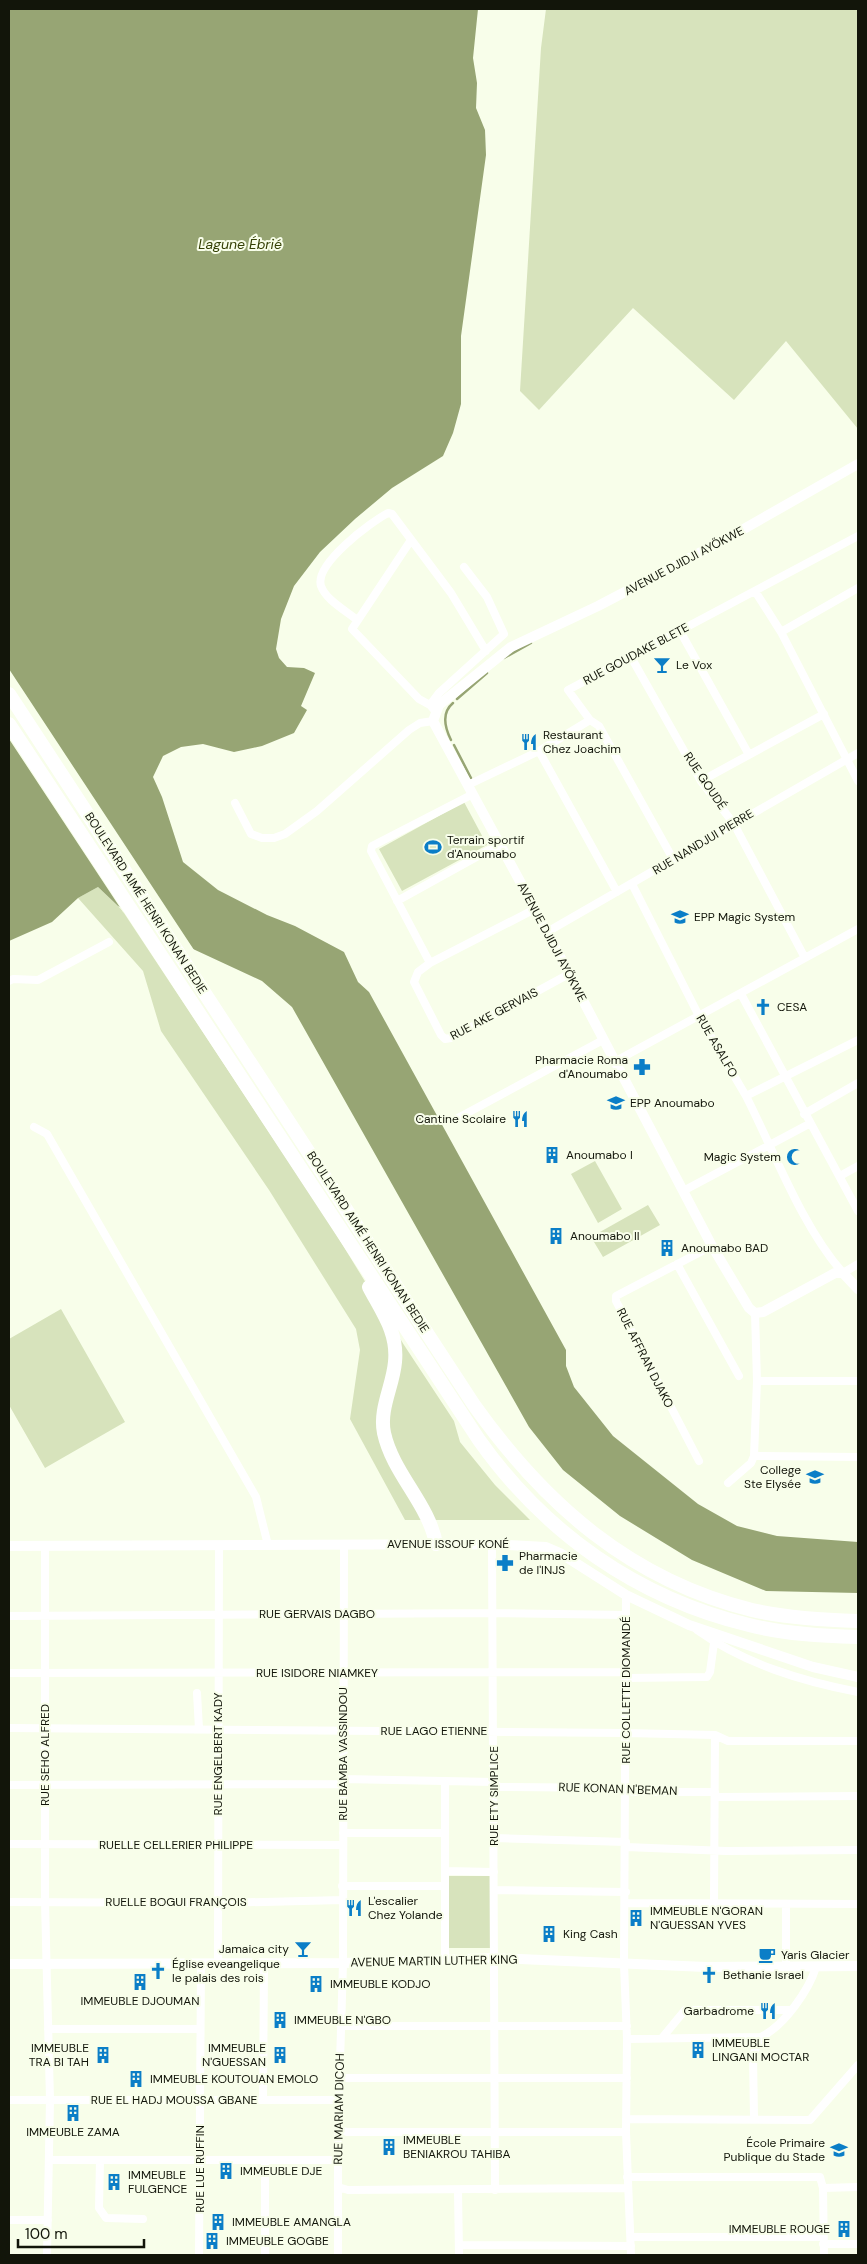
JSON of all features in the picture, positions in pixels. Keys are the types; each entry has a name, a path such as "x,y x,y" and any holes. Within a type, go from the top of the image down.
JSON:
{"highway":[{"name":"BOULEVARD AIMÉ HENRI KONAN BEDIE","path":"9,694 474,1405 519,1465 551,1498 585,1528 623,1555 645,1568 701,1594 754,1610 783,1616 858,1621"},
{"name":"BOULEVARD AIMÉ HENRI KONAN BEDIE","path":"9,724 493,1460 538,1511 574,1542 612,1569 686,1605 722,1618 781,1631 858,1637"},
{"path":"337,1222 393,1332 396,1360 383,1412 384,1434 389,1449 431,1524 436,1544"}],"street":[{"name":"AVENUE DJIDJI AYÖKWE","path":"755,1313 749,1308 712,1246 471,789 433,712 471,678 511,647 598,606 684,562 858,464"},
{"path":"357,620 325,595 320,579 323,570 362,529 388,512 392,514 451,593 486,652"},
{"name":"RUE GOUDAKE BLETE","path":"590,720 568,690 858,536"},
{"path":"411,540 352,629 433,712"},
{"path":"234,803 251,834 262,838 274,838 285,834 317,811 409,730 433,712 439,693 503,637 503,631 486,597 464,567"},
{"path":"781,632 858,588"},
{"path":"755,591 781,632 858,781"},
{"path":"680,631 748,754"},
{"name":"RUE GOUDÉ","path":"631,657 701,780 734,824 805,958"},
{"path":"701,780 824,714"},
{"path":"430,963 372,855 372,846 590,720 599,726 673,860"},
{"path":"539,751 617,892"},
{"name":"RUE NANDJUI PIERRE","path":"547,932 858,753"},
{"path":"397,901 500,844"},
{"name":"RUE ASALFO","path":"632,884 699,1016 746,1096 789,1186 831,1260 843,1273"},
{"name":"RUE AKE GERVAIS","path":"535,909 430,963 418,972 414,982 445,1039 569,974"},
{"path":"614,1062 858,929"},
{"path":"9,982 14,979 38,980 109,942"},
{"path":"741,994 809,1124 858,1211"},
{"path":"456,1119 603,1040"},
{"path":"746,1096 858,1040"},
{"path":"804,1114 858,1083"},
{"path":"682,1190 809,1124"},
{"path":"34,1127 47,1134 256,1497 268,1545"},
{"path":"840,1176 858,1166"},
{"name":"RUE AFFRAN DJAKO","path":"698,1462 616,1301 616,1296 712,1246"},
{"path":"678,1264 739,1376"},
{"path":"728,1483 751,1463 754,1456 755,1313 763,1312 827,1276 843,1273 858,1264"},
{"path":"843,1273 858,1289"},
{"path":"756,1380 858,1381"},
{"path":"754,1456 858,1457"},
{"name":"AVENUE ISSOUF KONÉ","path":"9,1546 492,1544 546,1547 560,1553 626,1595 689,1625 813,1667 858,1677"},
{"name":"RUE ETY SIMPLICE","path":"492,1544 496,2025 495,2190"},
{"name":"RUE ENGELBERT KADY","path":"218,1963 219,1545"},
{"name":"RUE BAMBA VASSINDOU","path":"343,1963 344,1545"},
{"name":"RUE SEHO ALFRED","path":"45,1546 44,1785 50,2100 47,2255"},
{"name":"RUE COLLETTE DIOMANDÉ","path":"626,1595 626,1903 624,1964 627,2039 627,2188 631,2255"},
{"name":"RUE GERVAIS DAGBO","path":"9,1616 493,1613 626,1615"},
{"path":"689,1625 714,1642 761,1666 799,1678 858,1692"},
{"name":"RUE ISIDORE NIAMKEY","path":"9,1673 493,1672 707,1677 710,1672 714,1642"},
{"path":"197,1692 199,1729"},
{"name":"RUE LAGO ETIENNE","path":"9,1728 626,1733 715,1735 728,1741 858,1742"},
{"path":"714,1903 715,1735"},
{"name":"RUE KONAN N'BEMAN","path":"9,1785 218,1784 343,1781 494,1782 499,1787 625,1788 633,1792 715,1795 858,1796"},
{"path":"444,1782 446,1960"},
{"path":"343,1833 445,1833"},
{"path":"494,1838 726,1851 858,1850"},
{"name":"RUELLE CELLERIER PHILIPPE","path":"9,1844 342,1845"},
{"path":"445,1871 494,1872"},
{"path":"342,1886 445,1886"},
{"path":"494,1890 626,1892"},
{"name":"RUELLE BOGUI FRANÇOIS","path":"9,1902 218,1903 342,1900"},
{"path":"626,1903 858,1904"},
{"path":"786,1904 786,1967"},
{"name":"AVENUE MARTIN LUTHER KING","path":"9,1964 343,1963 495,1958 706,1967 858,1966"},
{"path":"263,2100 264,1963"},
{"name":"RUE MARIAM DICOH","path":"338,2255 338,2129 343,1963"},
{"name":"RUE LUE RUFFIN","path":"199,2255 201,1964"},
{"path":"754,2119 753,2055 761,2037 791,2010 811,1984 816,1966"},
{"path":"662,2038 685,2010 791,2010"},
{"path":"340,2024 348,2026 626,2026"},
{"path":"48,2028 200,2029"},
{"path":"627,2039 761,2037"},
{"path":"626,2119 810,2120 858,2064"},
{"path":"340,2078 626,2078"},
{"name":"RUE EL HADJ MOUSSA GBANE","path":"9,2100 339,2100"},
{"path":"338,2129 347,2132 626,2132"},
{"path":"50,2160 338,2160"},
{"path":"100,2160 99,2208 102,2213 106,2218 143,2219"},
{"path":"265,2160 265,2255"},
{"path":"627,2176 820,2177 824,2188 824,2255"},
{"path":"338,2187 348,2190 627,2188"},
{"path":"824,2188 858,2187"},
{"path":"458,2190 459,2255"},
{"path":"9,2220 48,2220"},
{"path":"459,2245 631,2241 824,2240 858,2244"}],"shaded area":[{"path":"546,9 858,9 858,429 786,341 734,400 633,308 539,410 520,391 541,48"},
{"name":"Terrain sportif d'Anoumabo","path":"464,802 487,845 402,891 379,849"},
{"path":"98,887 122,910 331,1226 404,1345 454,1421 460,1442 495,1485 530,1520 405,1520 350,1419 360,1350 356,1329 269,1190 161,1031 143,971 78,898"},
{"path":"595,1161 622,1209 598,1223 571,1174"},
{"path":"648,1205 660,1225 603,1257 591,1237"},
{"path":"61,1309 125,1422 45,1468 9,1405 9,1339"},
{"path":"449,1876 490,1876 490,1948 449,1948"}],"water":[{"name":"Lagune Ébrié","path":"9,9 478,9 473,58 477,83 476,108 485,130 486,155 461,336 461,404 453,433 443,456 392,488 355,519 320,552 294,586 281,619 276,649 279,658 287,667 304,668 315,673 301,706 307,710 294,733 262,746 234,752 203,744 181,747 163,756 153,777 162,797 183,862 218,890 267,915 295,926 344,952 358,982 369,992 566,1350 566,1366 574,1387 613,1436 698,1504 737,1526 777,1536 858,1542 858,1593 766,1591 692,1560 620,1516 563,1470 529,1427 292,1007 262,981 193,949 190,945 118,906 98,887 78,898 52,922 9,941"}],"pier":[{"path":"9,669 196,953 189,947 123,912 9,739"}],"waterway":[{"path":"504,658 531,643"},
{"path":"457,699 487,673"},
{"path":"451,740 445,721 447,711 453,703"},
{"path":"454,745 471,778"}],"place":[{"name":"Le Vox","path":"662,665"},
{"name":"Restaurant Chez Joachim","path":"529,742"},
{"name":"Terrain sportif d'Anoumabo","path":"433,847"},
{"name":"EPP Magic System","path":"680,917"},
{"name":"CESA","path":"763,1007"},
{"name":"Pharmacie Roma d'Anoumabo","path":"642,1067"},
{"name":"EPP Anoumabo","path":"616,1103"},
{"name":"Cantine Scolaire","path":"520,1119"},
{"name":"Anoumabo I","path":"552,1155"},
{"name":"Magic System","path":"795,1157"},
{"name":"Anoumabo II","path":"556,1236"},
{"name":"Anoumabo BAD","path":"667,1248"},
{"name":"College Ste Elysée","path":"815,1477"},
{"name":"Pharmacie de l'INJS","path":"505,1563"},
{"name":"L'escalier Chez Yolande","path":"354,1908"},
{"name":"IMMEUBLE N'GORAN N'GUESSAN YVES","path":"636,1918"},
{"name":"King Cash","path":"549,1934"},
{"name":"Jamaica city","path":"303,1949"},
{"name":"Yaris Glacier","path":"767,1955"},
{"name":"Église eveangelique le palais des rois","path":"158,1971"},
{"name":"Bethanie Israel","path":"709,1975"},
{"name":"IMMEUBLE DJOUMAN","path":"140,1982"},
{"name":"IMMEUBLE KODJO","path":"316,1984"},
{"name":"Garbadrome","path":"768,2011"},
{"name":"IMMEUBLE N'GBO","path":"280,2020"},
{"name":"IMMEUBLE LINGANI MOCTAR","path":"698,2050"},
{"name":"IMMEUBLE TRA BI TAH","path":"103,2055"},
{"name":"IMMEUBLE N'GUESSAN","path":"280,2055"},
{"name":"IMMEUBLE KOUTOUAN EMOLO","path":"136,2079"},
{"name":"IMMEUBLE ZAMA","path":"73,2113"},
{"name":"IMMEUBLE BENIAKROU TAHIBA","path":"389,2147"},
{"name":"École Primaire Publique du Stade","path":"839,2150"},
{"name":"IMMEUBLE DJE","path":"226,2171"},
{"name":"IMMEUBLE FULGENCE","path":"114,2182"},
{"name":"IMMEUBLE AMANGLA","path":"218,2222"},
{"name":"IMMEUBLE ROUGE","path":"844,2229"},
{"name":"IMMEUBLE GOGBE","path":"212,2241"}]}
